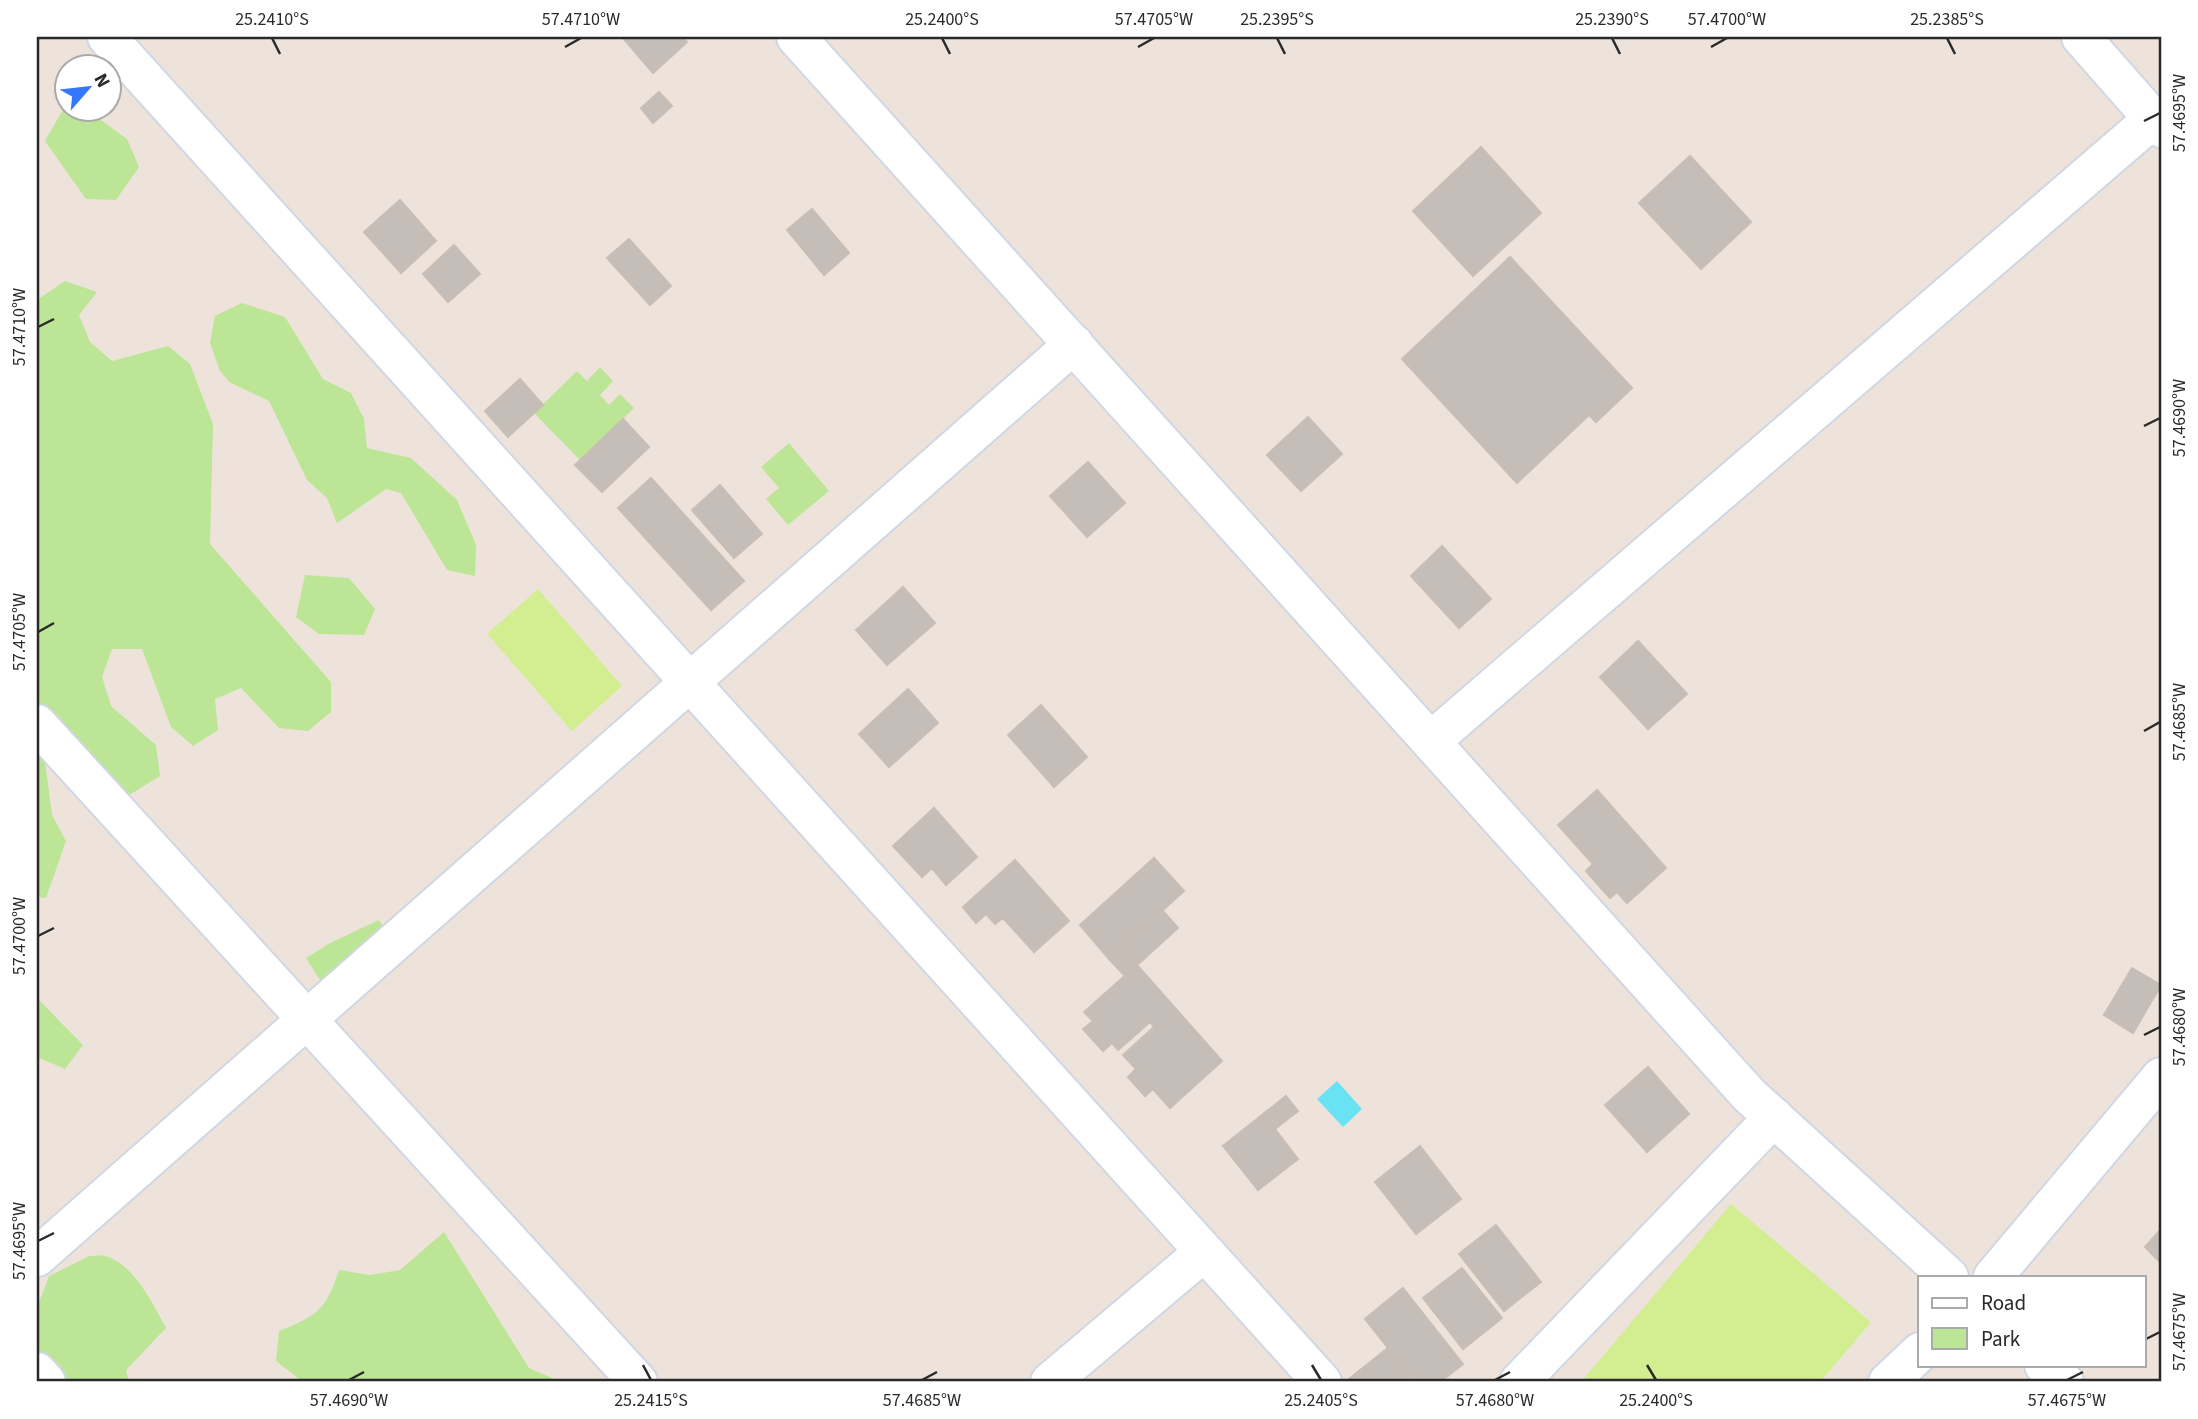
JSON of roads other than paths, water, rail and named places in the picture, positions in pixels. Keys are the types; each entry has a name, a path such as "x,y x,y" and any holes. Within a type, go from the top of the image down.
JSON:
{"street":[{"path":"107,37 1322,1382"},
{"path":"796,37 1740,1084 1948,1276"},
{"path":"1431,741 2157,124 2081,37"},
{"path":"37,1257 1074,344"},
{"path":"37,724 638,1382"},
{"path":"1994,1276 2161,1077"},
{"path":"1519,1382 1774,1117"},
{"path":"1050,1382 1204,1252"},
{"path":"1888,1382 1918,1354"},
{"path":"2046,1366 2064,1382"},
{"path":"37,1372 46,1382"}],"water":[{"path":"1337,1081 1362,1109 1343,1127 1317,1099"}]}
